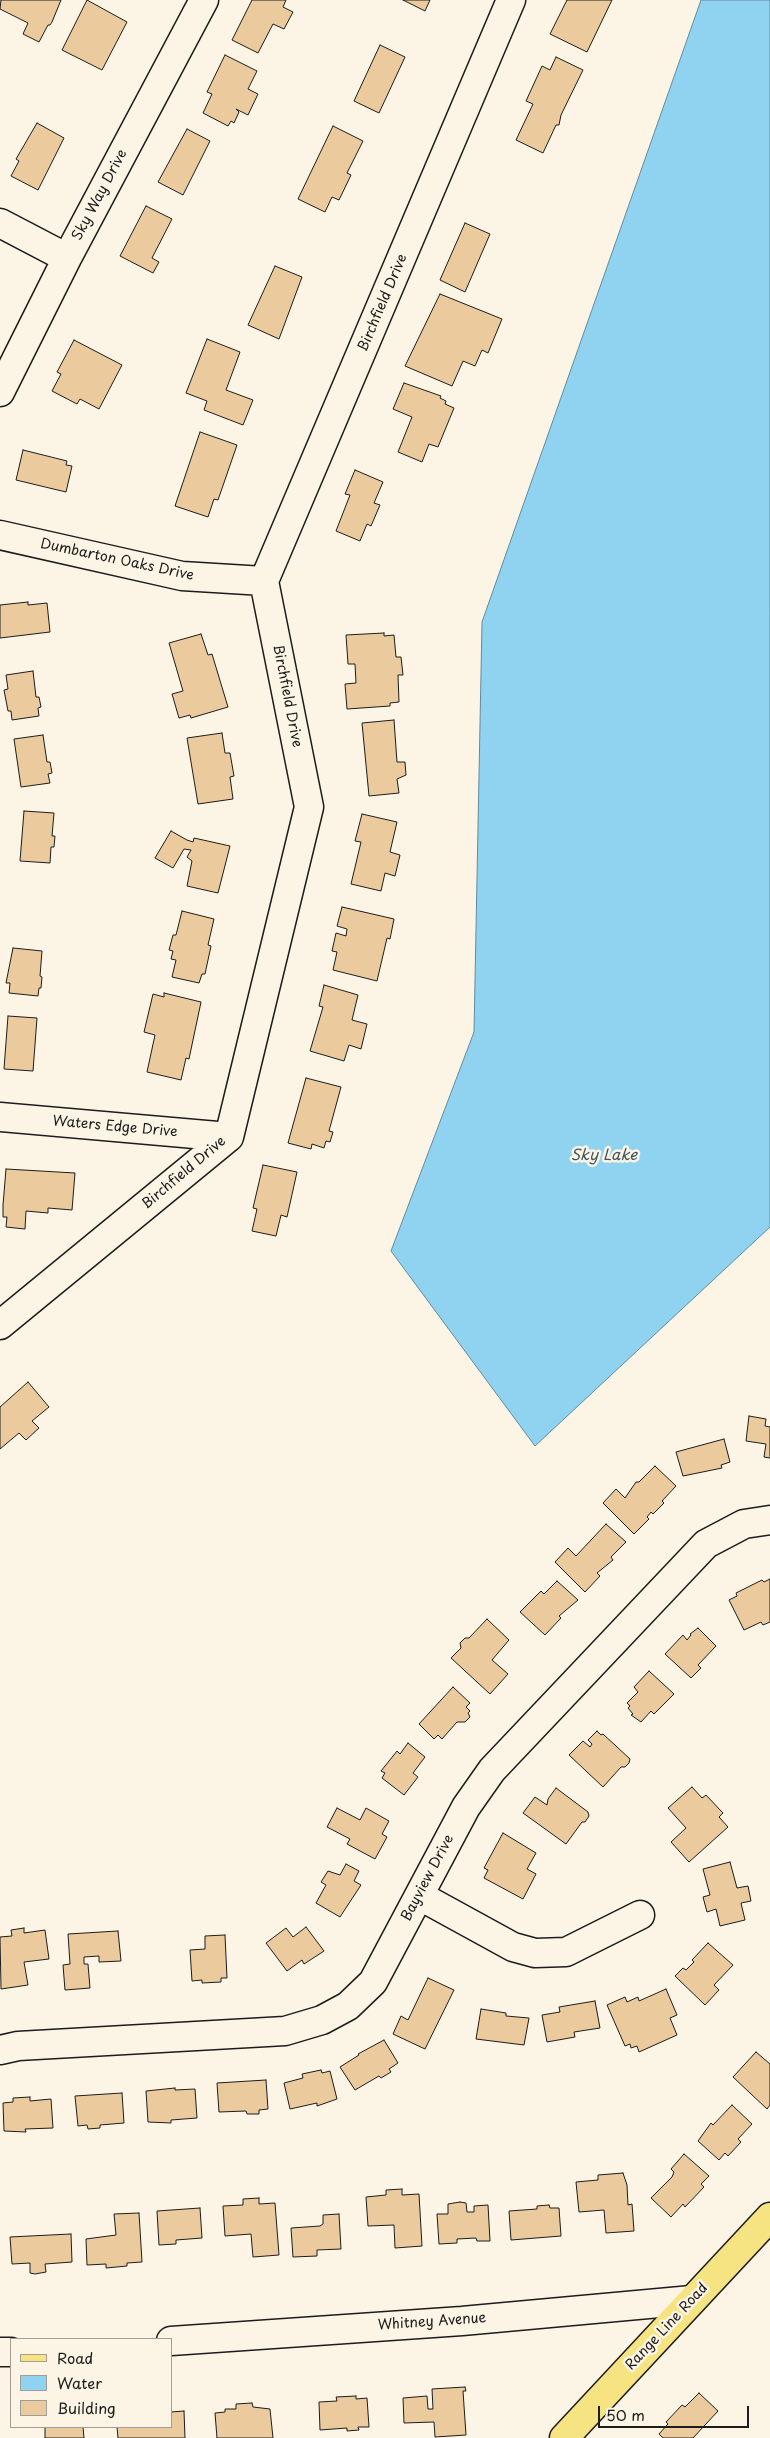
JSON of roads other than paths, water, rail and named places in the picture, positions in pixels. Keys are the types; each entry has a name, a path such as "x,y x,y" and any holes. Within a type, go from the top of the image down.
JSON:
{"main road":[{"name":"Range Line Road","path":"564,2438 770,2217"}],"street":[{"name":"Sky Way Drive","path":"0,392 67,258 203,0"},
{"name":"Birchfield Drive","path":"0,1325 230,1137 309,807 264,581 511,0"},
{"path":"0,223 67,258"},
{"name":"Dumbarton Oaks Drive","path":"0,535 182,576 264,581"},
{"name":"Waters Edge Drive","path":"0,1117 230,1137"},
{"name":"Bayview Drive","path":"0,2050 18,2046 285,2031 322,2020 348,2006 373,1982 466,1807 492,1770 706,1544 744,1524 770,1520"},
{"path":"420,1896 513,1946 535,1953 566,1952 640,1915"},
{"name":"Whitney Avenue","path":"172,2341 462,2321 692,2300"}],"water":[{"name":"Sky Lake","path":"701,0 770,0 770,1227 535,1446 391,1251 474,1032 482,622"}]}
